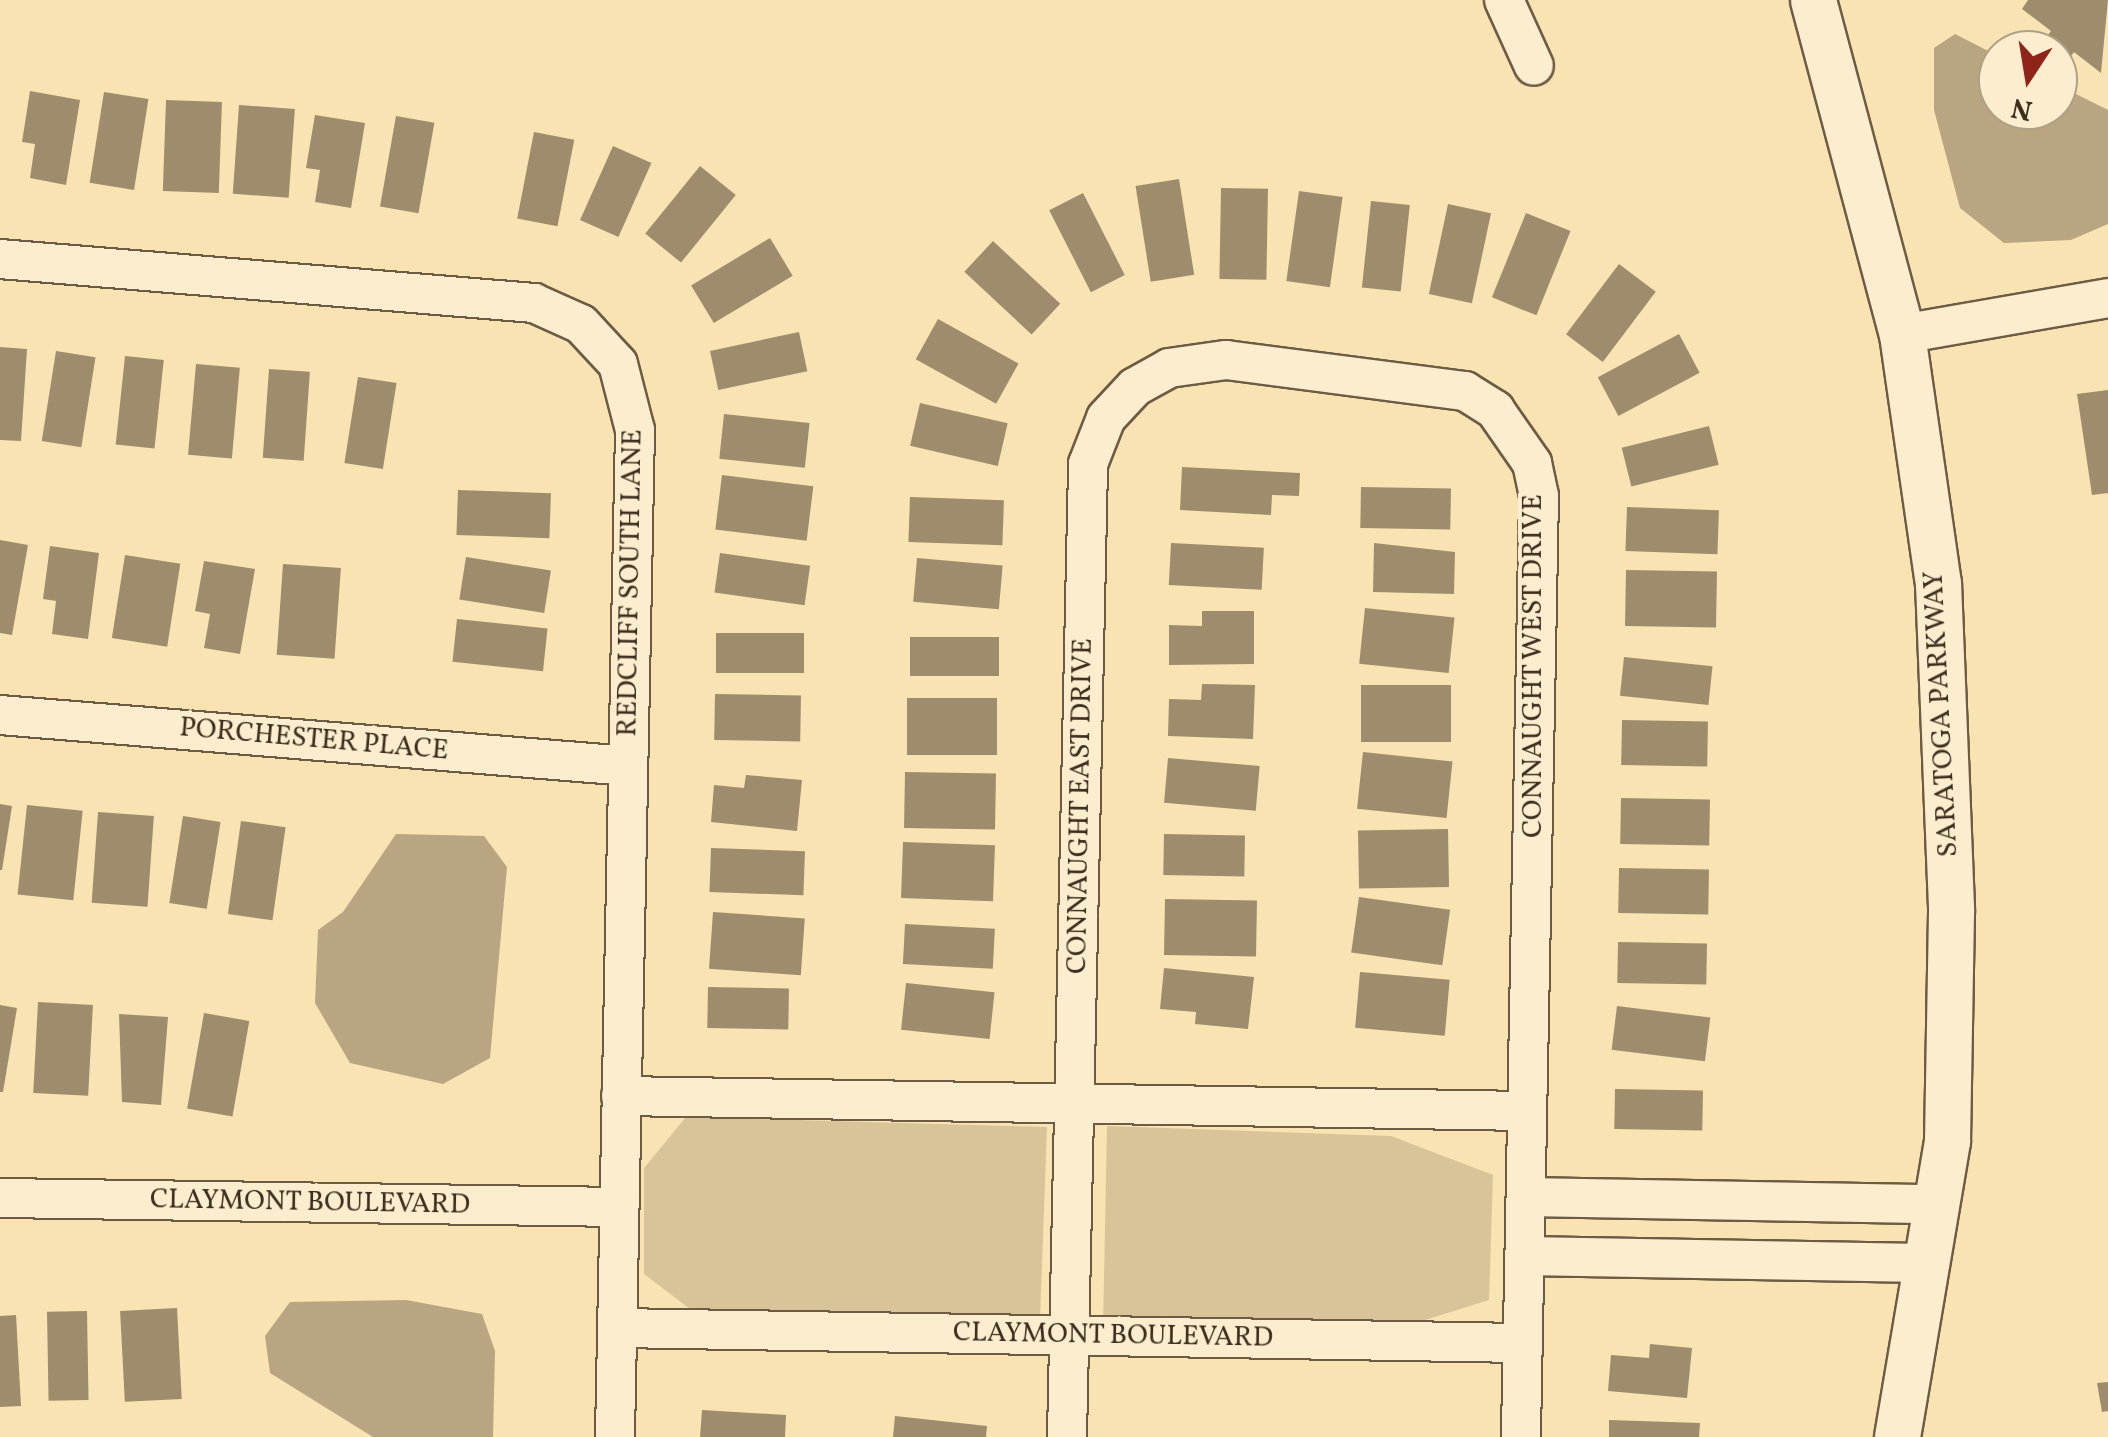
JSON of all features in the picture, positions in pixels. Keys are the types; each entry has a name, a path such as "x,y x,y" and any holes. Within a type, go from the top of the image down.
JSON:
{"street":[{"path":"1504,0 1534,66"},
{"name":"SARATOGA PARKWAY","path":"1814,0 1902,334 1940,641 1951,912 1947,1141 1923,1263 1897,1437"},
{"name":"REDCLIFF SOUTH LANE","path":"0,259 534,303 581,324 618,364 635,430 615,1437"},
{"path":"1902,334 2108,298"},
{"name":"CONNAUGHT EAST DRIVE","path":"1068,1437 1088,464 1098,435 1135,387 1169,368 1226,360 1325,371"},
{"name":"CONNAUGHT WEST DRIVE","path":"1325,371 1465,391 1495,410 1532,462 1539,496 1528,1111"},
{"name":"PORCHESTER PLACE","path":"0,714 628,766"},
{"path":"622,1096 1528,1111 1521,1437"},
{"path":"1526,1197 1935,1204"},
{"name":"CLAYMONT BOULEVARD","path":"0,1198 619,1207"},
{"path":"1525,1256 1923,1263"},
{"name":"CLAYMONT BOULEVARD","path":"617,1328 1523,1343"}],"shaded area":[{"path":"1955,34 1978,46 1978,130 2078,130 2078,95 2108,110 2108,224 2071,240 2004,243 1960,208 1934,110 1934,48"},
{"path":"396,834 484,836 507,867 490,1058 443,1084 350,1063 315,1003 318,930 343,912"},
{"path":"686,1117 1047,1127 1040,1320 698,1315 644,1274 644,1168"},
{"path":"1107,1126 1391,1136 1493,1175 1489,1300 1387,1332 1103,1327"},
{"path":"406,1300 482,1314 495,1351 493,1437 373,1437 270,1373 265,1336 290,1302"}],"building":[{"path":"2028,0 2108,0 2101,73 2078,55 2078,30 2050,30 2022,9"},
{"path":"30,91 80,100 66,185 30,178 35,144 22,142"},
{"path":"104,92 148,99 134,190 90,183"},
{"path":"166,100 222,102 219,193 163,191"},
{"path":"239,105 295,109 289,198 233,194"},
{"path":"315,115 365,123 351,208 315,202 320,170 306,168"},
{"path":"396,116 434,123 418,213 380,207"},
{"path":"534,132 574,140 557,226 517,218"},
{"path":"613,146 651,163 618,237 580,220"},
{"path":"700,166 736,195 681,263 645,234"},
{"path":"1179,179 1194,275 1151,282 1136,186"},
{"path":"1221,188 1268,189 1266,280 1219,279"},
{"path":"1299,191 1343,197 1330,287 1286,281"},
{"path":"1083,193 1125,275 1091,292 1049,210"},
{"path":"1371,201 1410,205 1401,292 1362,288"},
{"path":"1448,204 1491,213 1472,303 1429,294"},
{"path":"1526,213 1571,231 1536,315 1492,297"},
{"path":"770,238 793,276 714,323 691,285"},
{"path":"993,241 1060,304 1032,334 964,272"},
{"path":"1619,264 1656,292 1603,362 1566,334"},
{"path":"938,319 1018,364 996,404 916,359"},
{"path":"799,332 807,371 718,390 710,351"},
{"path":"1679,334 1700,373 1618,416 1598,377"},
{"path":"0,347 27,349 21,441 0,440"},
{"path":"56,351 96,357 81,447 42,441"},
{"path":"125,356 164,360 154,449 116,445"},
{"path":"196,364 240,368 232,458 188,455"},
{"path":"269,369 310,372 304,461 263,458"},
{"path":"358,377 397,383 383,469 344,463"},
{"path":"2108,390 2108,493 2092,495 2077,394"},
{"path":"920,403 1008,423 998,466 910,446"},
{"path":"724,414 810,423 805,468 719,459"},
{"path":"1709,426 1719,465 1631,487 1622,448"},
{"path":"1182,467 1300,473 1299,496 1272,495 1271,515 1180,510"},
{"path":"722,475 813,486 807,541 715,530"},
{"path":"1361,487 1451,489 1450,530 1360,528"},
{"path":"458,490 551,493 549,538 456,535"},
{"path":"910,497 1004,500 1002,545 908,542"},
{"path":"1627,507 1719,510 1717,554 1625,551"},
{"path":"0,540 28,545 12,635 0,633"},
{"path":"1171,543 1264,548 1262,590 1169,585"},
{"path":"1374,543 1455,552 1454,594 1373,592"},
{"path":"50,546 99,553 88,639 52,634 56,601 43,599"},
{"path":"720,553 810,566 805,605 714,593"},
{"path":"125,555 180,564 167,647 112,638"},
{"path":"466,557 551,570 544,613 459,599"},
{"path":"917,558 1003,565 999,609 913,602"},
{"path":"204,561 255,569 240,654 204,648 210,614 195,611"},
{"path":"283,564 341,568 335,659 277,655"},
{"path":"1626,570 1717,572 1716,628 1625,626"},
{"path":"1365,608 1455,617 1449,673 1359,664"},
{"path":"1202,611 1254,611 1254,664 1169,665 1169,625 1202,626"},
{"path":"457,619 548,629 543,671 453,662"},
{"path":"716,633 804,633 804,673 716,673"},
{"path":"910,637 999,637 999,676 910,676"},
{"path":"1624,657 1713,666 1708,705 1620,696"},
{"path":"1202,684 1255,685 1253,739 1168,736 1169,699 1201,700"},
{"path":"1361,685 1451,685 1451,742 1361,742"},
{"path":"715,694 801,696 800,741 714,740"},
{"path":"907,698 997,698 997,755 907,755"},
{"path":"1622,720 1708,722 1707,766 1621,765"},
{"path":"1363,752 1453,761 1447,818 1357,809"},
{"path":"1168,758 1260,766 1256,811 1164,803"},
{"path":"905,772 996,774 995,830 904,828"},
{"path":"746,775 802,780 797,831 711,822 714,785 744,788"},
{"path":"1621,798 1710,800 1709,846 1620,844"},
{"path":"0,804 12,806 2,870 0,870"},
{"path":"27,805 83,811 73,900 18,895"},
{"path":"98,812 154,816 148,907 92,903"},
{"path":"183,816 221,822 207,909 169,903"},
{"path":"241,821 286,827 272,920 228,914"},
{"path":"1448,829 1449,887 1359,889 1358,831"},
{"path":"1164,834 1245,835 1244,876 1163,875"},
{"path":"903,842 995,845 993,901 901,898"},
{"path":"711,848 805,851 803,895 709,892"},
{"path":"1619,868 1709,870 1708,915 1618,913"},
{"path":"1359,897 1450,910 1442,965 1351,952"},
{"path":"1165,899 1257,901 1256,957 1164,955"},
{"path":"713,912 805,918 801,975 709,969"},
{"path":"905,924 995,929 993,969 903,964"},
{"path":"1618,942 1707,944 1706,985 1617,983"},
{"path":"1164,968 1254,977 1248,1029 1195,1024 1196,1012 1160,1009"},
{"path":"1360,972 1450,980 1445,1036 1355,1028"},
{"path":"906,983 995,992 990,1039 901,1030"},
{"path":"708,987 789,988 788,1029 707,1028"},
{"path":"38,1002 93,1005 88,1096 33,1093"},
{"path":"0,1005 17,1008 3,1092 0,1092"},
{"path":"1617,1006 1710,1017 1705,1061 1612,1050"},
{"path":"204,1013 249,1021 232,1117 187,1109"},
{"path":"119,1014 168,1017 161,1105 122,1102"},
{"path":"1615,1089 1703,1091 1702,1131 1614,1129"},
{"path":"177,1308 182,1399 125,1402 120,1311"},
{"path":"87,1311 89,1400 49,1401 47,1312"},
{"path":"16,1315 21,1406 0,1407 0,1316"},
{"path":"1650,1344 1692,1348 1687,1398 1608,1391 1611,1355 1649,1358"},
{"path":"2108,1382 2108,1411 2102,1412 2097,1383"},
{"path":"702,1410 786,1415 785,1437 700,1437"},
{"path":"895,1416 987,1426 986,1437 893,1437"},
{"path":"1609,1420 1700,1423 1699,1437 1609,1437"}]}
